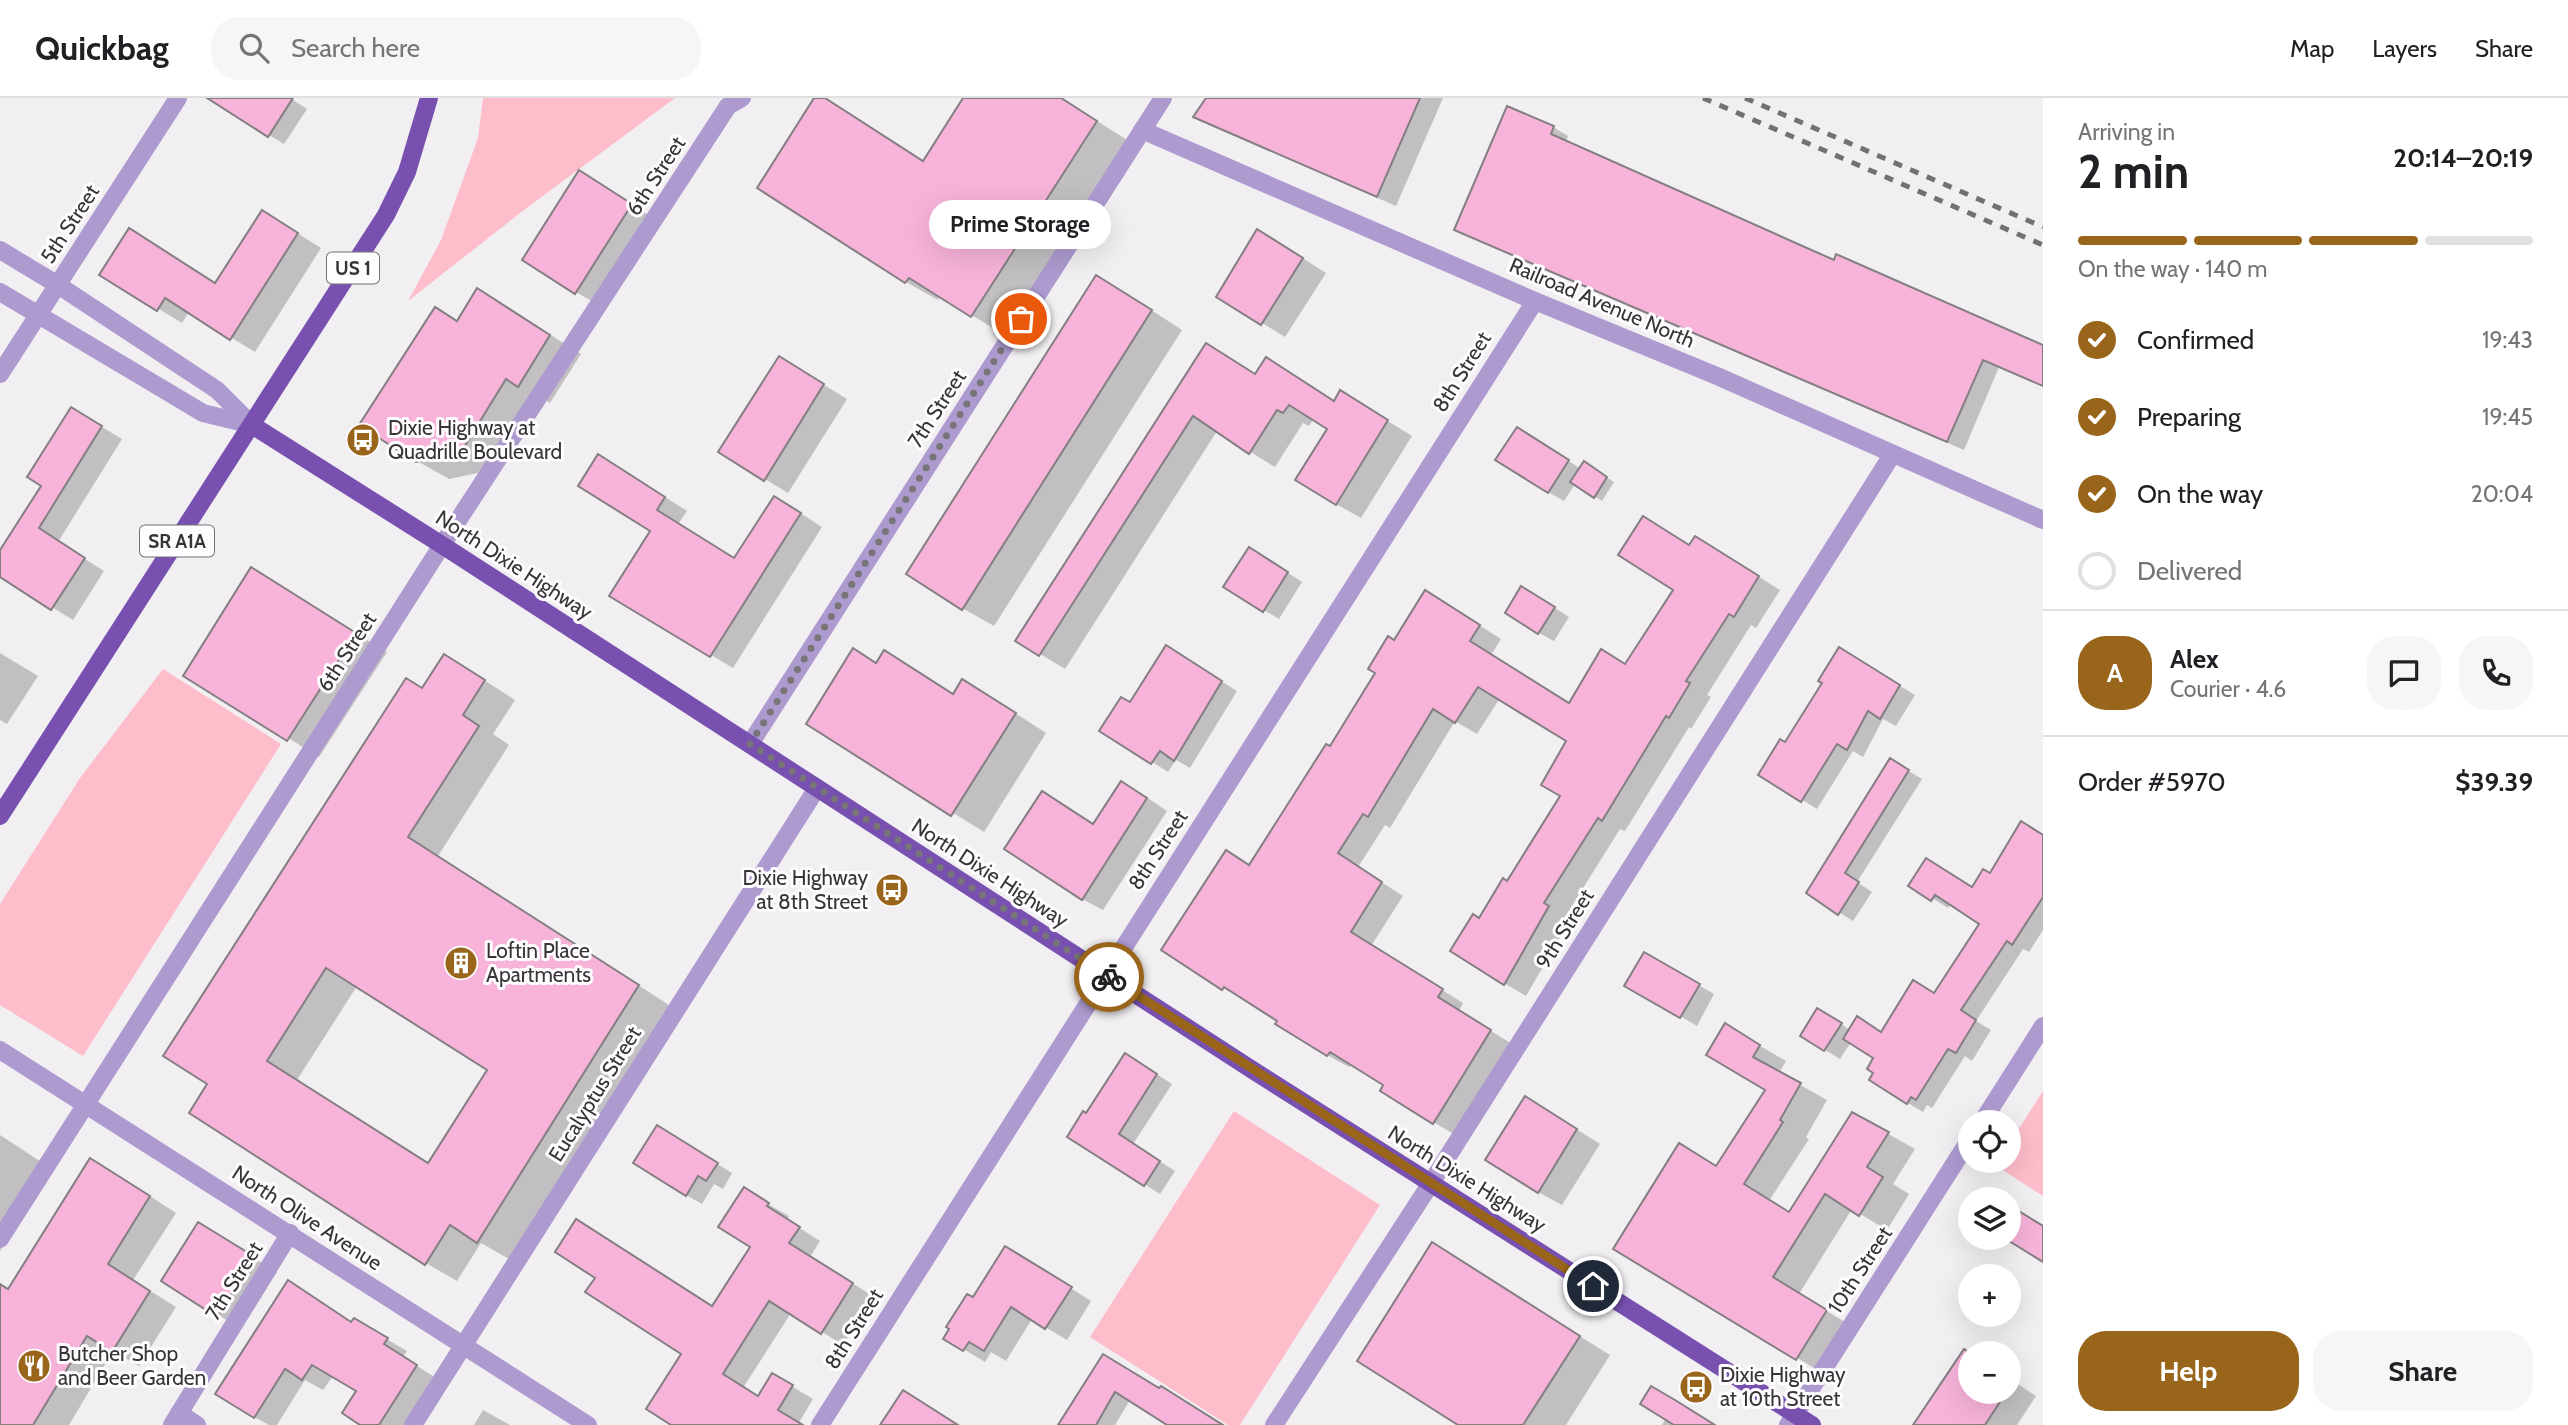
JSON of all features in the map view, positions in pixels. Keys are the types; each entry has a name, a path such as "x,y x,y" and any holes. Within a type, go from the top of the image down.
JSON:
{"main road":[{"name":"US 1","path":"252,425 386,215 407,173 429,98"},
{"name":"North Dixie Highway","path":"252,425 1431,1183 1791,1420 1812,1425"},
{"name":"SR A1A","path":"0,816 252,425"}],"street":[{"name":"5th Street","path":"0,374 178,98"},
{"name":"6th Street","path":"0,1238 442,545 729,106 742,98"},
{"name":"7th Street","path":"750,744 1160,99"},
{"name":"Railroad Avenue North","path":"1142,130 1717,376 2043,520"},
{"name":"North Dixie Highway","path":"0,250 217,390 252,425"},
{"name":"North Dixie Highway","path":"0,292 203,413 252,425"},
{"name":"8th Street","path":"820,1425 1535,300"},
{"name":"9th Street","path":"1274,1425 1431,1183 1892,455"},
{"name":"Eucalyptus Street","path":"413,1425 817,788"},
{"path":"1990,1110 2043,1026"},
{"name":"North Olive Avenue","path":"0,1051 589,1425"},
{"name":"10th Street","path":"1791,1420 1958,1158"},
{"name":"7th Street","path":"175,1419 290,1233"},
{"path":"175,1419 197,1425"}],"shaded area":[{"path":"483,98 675,98 524,210 408,301 441,240 478,138"},
{"path":"163,669 281,744 83,1056 0,1005 0,904 80,778"},
{"path":"2043,1091 2043,1196 2007,1173 2021,1173 2021,1125"},
{"path":"1234,1111 1380,1205 1240,1425 1228,1425 1090,1337"}],"building":[{"path":"207,98 293,98 268,137"},
{"path":"814,98 825,98 923,161 963,98 1061,98 1097,121 971,317 909,278 905,283 757,188"},
{"path":"1206,98 1420,98 1377,197 1193,117"},
{"path":"1507,106 1554,126 1551,134 1834,260 1836,254 2043,345 2043,386 1983,360 1947,442 1454,230"},
{"path":"579,170 632,204 575,294 522,260"},
{"path":"262,210 298,233 230,340 165,298 157,311 99,275 129,228 215,283"},
{"path":"1257,229 1303,258 1261,325 1216,297"},
{"path":"1096,275 1152,310 962,610 906,574"},
{"path":"477,288 550,335 518,387 506,379 461,452 416,462 359,425 435,307 457,321"},
{"path":"1206,343 1255,374 1266,357 1334,401 1340,390 1388,420 1336,505 1295,480 1327,429 1289,405 1283,413 1277,410 1249,454 1193,416 1039,656 1015,641"},
{"path":"779,356 824,384 764,481 718,452"},
{"path":"71,407 102,426 39,528 85,558 51,610 0,577 0,550 41,486 27,477"},
{"path":"1517,427 1569,460 1548,493 1495,460"},
{"path":"598,454 665,497 657,510 734,558 774,496 801,513 710,657 609,596 650,531 578,486"},
{"path":"1584,461 1607,477 1594,498 1570,482"},
{"path":"1643,516 1689,545 1695,536 1759,576 1734,617 1729,614 1686,681 1690,683 1669,718 1666,716 1602,821 1598,818 1544,903 1549,906 1504,985 1450,951 1473,914 1479,918 1503,878 1507,881 1560,796 1541,785 1566,741 1478,687 1455,723 1433,709 1368,817 1363,814 1338,853 1382,882 1351,932 1443,989 1438,997 1491,1030 1433,1124 1380,1091 1383,1085 1330,1052 1327,1056 1275,1024 1277,1021 1224,987 1222,990 1161,950 1226,850 1249,865 1326,744 1330,746 1375,673 1368,669 1388,636 1394,640 1425,590 1480,625 1470,641 1569,703 1601,649 1625,664 1673,590 1618,555"},
{"path":"1249,547 1288,572 1263,612 1223,587"},
{"path":"251,567 356,633 287,741 183,676"},
{"path":"1521,586 1555,607 1538,634 1505,613"},
{"path":"1166,645 1222,681 1174,761 1160,751 1151,764 1099,731 1121,697 1130,702"},
{"path":"1839,647 1900,685 1880,719 1868,711 1847,750 1837,744 1801,802 1758,775 1780,739 1785,742 1822,683 1818,681"},
{"path":"853,648 876,663 884,650 953,694 962,679 1016,713 951,816 806,724"},
{"name":"Loftin Place Apartments","path":"444,654 485,680 463,715 479,726 408,837 639,985 477,1243 450,1225 425,1265 189,1113 207,1084 163,1056 406,678 422,688","holes":["326,968 487,1070 428,1163 267,1061"]},
{"path":"1890,758 1909,770 1845,873 1859,882 1838,915 1806,893"},
{"path":"1121,781 1147,798 1082,900 1004,849 1042,791 1093,824"},
{"path":"2021,821 2043,835 2043,897 2012,945 2007,941 1961,1010 1976,1020 1956,1053 1948,1049 1916,1100 1911,1097 1907,1104 1869,1080 1873,1073 1867,1069 1873,1058 1843,1039 1857,1016 1881,1032 1913,980 1934,993 1979,924 1935,895 1931,901 1908,886 1926,858 1972,887 1983,869 1990,873"},
{"path":"1644,952 1700,984 1680,1018 1624,986"},
{"path":"1817,1008 1842,1023 1824,1051 1800,1036"},
{"path":"1725,1023 1760,1045 1753,1057 1801,1083 1780,1120 1783,1122 1744,1184 1789,1212 1852,1112 1889,1132 1867,1167 1883,1177 1859,1216 1825,1194 1773,1277 1827,1310 1796,1360 1613,1249 1679,1143 1716,1166 1765,1090 1706,1055"},
{"path":"1125,1053 1157,1074 1119,1134 1160,1161 1144,1186 1067,1137"},
{"path":"1525,1096 1577,1129 1538,1193 1485,1160"},
{"path":"657,1125 718,1163 706,1181 698,1176 686,1196 633,1163"},
{"path":"90,1158 150,1196 108,1264 150,1291 112,1352 87,1336 33,1425 0,1425 0,1284 8,1289"},
{"path":"744,1187 800,1227 789,1243 853,1283 821,1334 769,1301 723,1374 758,1396 772,1373 793,1385 778,1410 803,1425 671,1425 646,1409 681,1354 585,1292 595,1278 555,1252 576,1219 712,1306 750,1247 718,1227"},
{"path":"2021,1212 2043,1226 2043,1262 2021,1248"},
{"path":"198,1222 255,1257 217,1317 161,1281"},
{"path":"1432,1242 1580,1336 1523,1425 1458,1425 1357,1361"},
{"path":"1005,1246 1072,1287 1045,1329 1011,1307 984,1351 969,1342 963,1351 943,1339 949,1329 946,1327 967,1294 973,1297"},
{"path":"288,1280 351,1322 354,1318 388,1338 384,1344 417,1365 379,1425 360,1425 342,1413 356,1391 312,1365 302,1380 285,1369 254,1418 215,1394"},
{"path":"1103,1354 1223,1425 1167,1425 1115,1392 1096,1425 1058,1425"},
{"path":"1958,1358 1958,1404 1999,1404 1985,1425 1913,1425"},
{"path":"1651,1386 1715,1425 1674,1425 1640,1404"},
{"path":"903,1390 958,1425 880,1425"}],"railway":[{"path":"1703,98 2043,245"},
{"path":"1745,98 2043,227"}],"way so far":[{"path":"1021,319 750,744 1109,977"}],"place":[{"name":"Prime Storage","path":"1021,319"},
{"name":"Dixie Highway at Quadrille Boulevard","path":"363,440"},
{"name":"Dixie Highway at 8th Street","path":"892,890"},
{"name":"Loftin Place Apartments","path":"461,963"},
{"name":"Butcher Shop and Beer Garden","path":"34,1366"},
{"name":"Dixie Highway at 10th Street","path":"1696,1387"}],"route":[{"path":"1109,977 1593,1286"}]}
